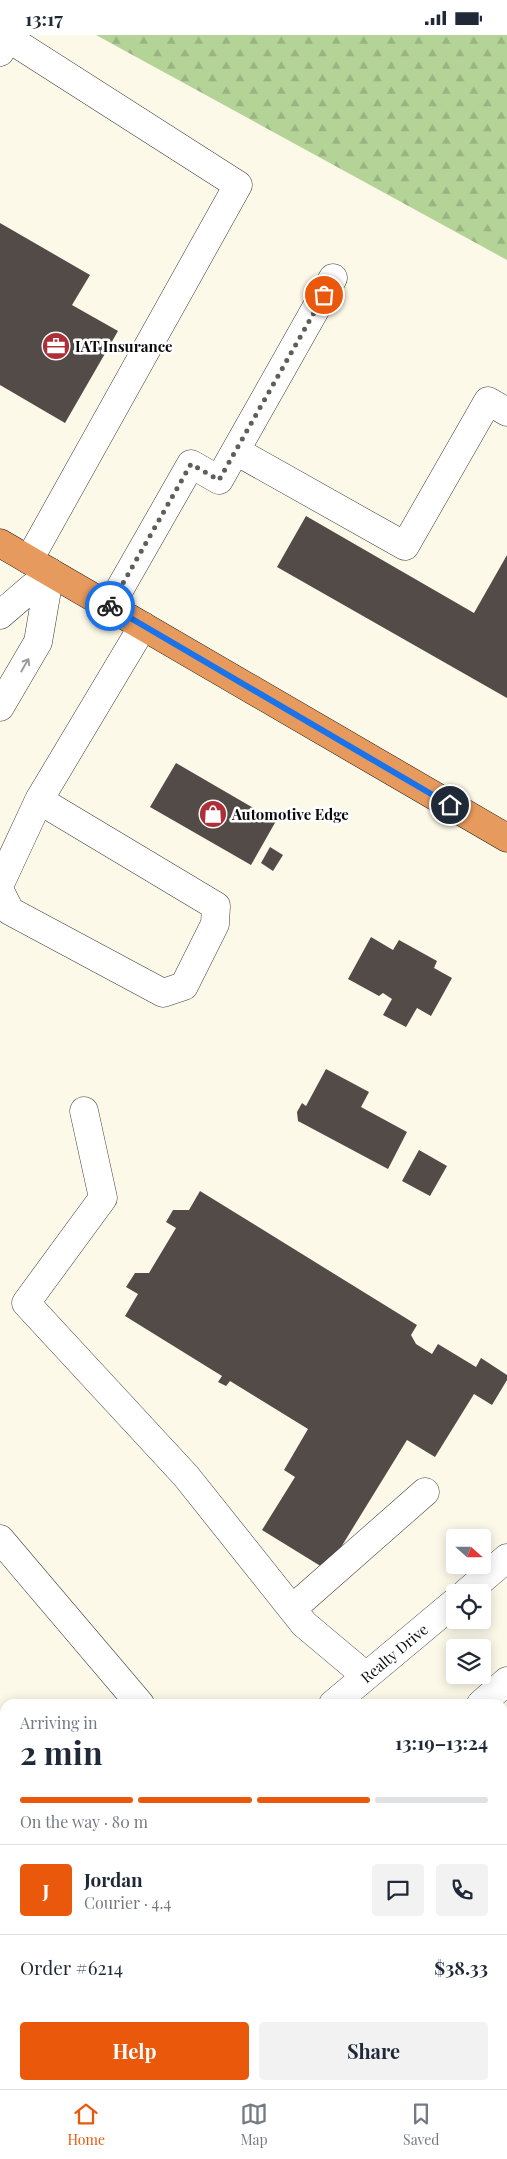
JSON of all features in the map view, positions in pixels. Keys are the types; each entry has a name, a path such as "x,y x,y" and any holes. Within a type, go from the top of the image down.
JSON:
{"highway":[{"path":"0,543 507,838"}],"street":[{"path":"0,52 8,38 238,185 40,566 0,615"},
{"path":"110,606 191,464 219,480 333,278"},
{"path":"236,451 405,546 488,401 507,412"},
{"path":"0,707 38,642 40,566"},
{"path":"0,884 39,800 143,626"},
{"path":"0,891 10,911 164,993 184,986 215,924 216,906 39,800"},
{"path":"84,1111 103,1198 26,1303 186,1476 304,1624 366,1676"},
{"path":"292,1609 425,1492"},
{"path":"0,1539 136,1699"},
{"path":"477,1584 507,1558"},
{"name":"Realty Drive","path":"340,1699 446,1609"},
{"path":"487,1699 507,1681"}],"green space":[{"path":"96,35 507,35 507,260"}],"building":[{"path":"0,223 90,275 72,305 118,331 65,423 0,385"},
{"path":"306,516 474,613 507,555 507,698 277,567"},
{"name":"Automotive Edge","path":"176,763 276,821 251,865 150,807"},
{"path":"270,847 283,855 273,871 261,863"},
{"path":"371,937 393,950 399,940 437,961 434,968 452,978 431,1016 417,1008 406,1027 383,1015 392,999 383,993 379,996 348,979"},
{"path":"326,1069 369,1092 361,1107 407,1132 388,1169 298,1121 297,1112 302,1103 306,1106"},
{"path":"419,1150 447,1166 430,1196 402,1181"},
{"path":"200,1191 417,1325 411,1335 416,1344 432,1354 438,1344 476,1367 481,1358 507,1375 507,1380 492,1405 474,1394 435,1457 407,1440 327,1570 262,1530 295,1477 284,1470 308,1429 230,1381 226,1386 218,1382 222,1376 125,1316 138,1294 126,1287 135,1273 149,1273 176,1228 166,1222 173,1210 189,1210"}],"way so far":[{"path":"110,606 191,464 219,480 324,295"}],"place":[{"name":"IAT Insurance","path":"56,346"},
{"name":"Automotive Edge","path":"213,814"}],"route":[{"path":"110,606 450,805"}]}
